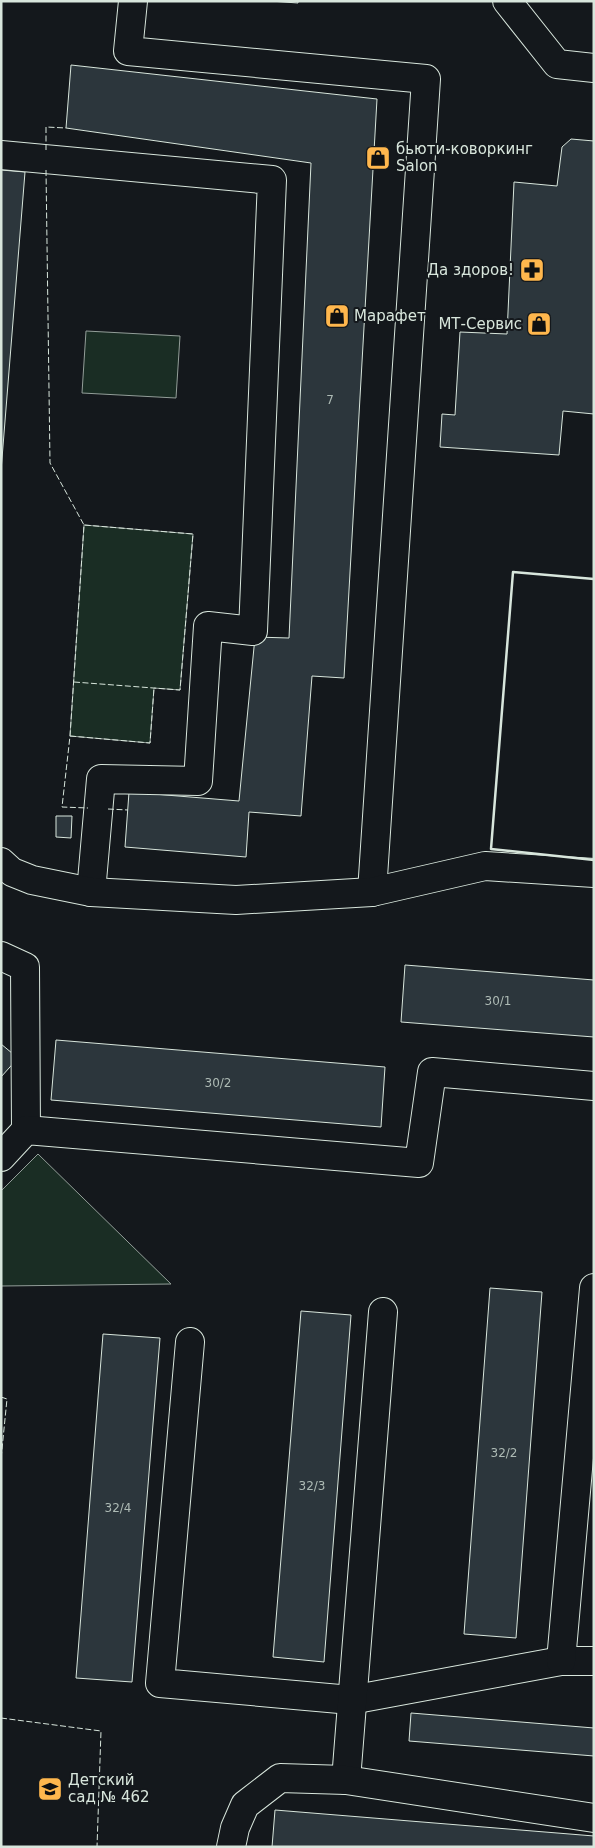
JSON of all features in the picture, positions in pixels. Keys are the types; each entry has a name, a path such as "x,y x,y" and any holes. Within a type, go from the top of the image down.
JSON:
{"lane":[{"path":"133,1 128,51 426,79 372,892"},
{"path":"507,1 557,64 594,68"},
{"path":"1,155 272,180 253,631 208,626 198,781 101,779 91,892"},
{"path":"1,862 12,872 32,880 91,892 236,900 372,892 485,866 594,873"},
{"path":"1,956 25,967 26,1130 1,1157"},
{"path":"26,1130 419,1163 432,1072 594,1086"},
{"path":"561,1661 594,1288"},
{"path":"346,1780 383,1312"},
{"path":"190,1342 160,1683 351,1700 561,1661 594,1661"},
{"path":"231,1847 235,1828 245,1805 280,1778 346,1780 594,1818"}],"green space":[{"path":"86,331 180,336 176,398 82,393"},
{"path":"84,525 193,534 180,690 154,688 150,743 70,736"},
{"path":"38,1154 171,1284 1,1286 1,1191"}],"building":[{"path":"270,1 298,1 298,3"},
{"path":"71,65 377,99 344,678 312,676 301,816 249,812 246,857 125,847 129,792 239,801 255,637 289,638 311,163 66,128"},
{"path":"571,139 594,141 594,414 563,411 559,455 440,447 442,414 455,415 460,332 507,334 514,182 557,186 562,147"},
{"path":"1,170 25,172 1,471"},
{"path":"56,816 72,816 71,838 56,837"},
{"path":"405,965 594,980 594,1037 401,1022"},
{"path":"56,1040 385,1067 381,1127 51,1100"},
{"path":"1,1044 18,1058 1,1077"},
{"path":"490,1288 542,1292 516,1638 464,1634"},
{"path":"301,1311 351,1315 324,1662 273,1657"},
{"path":"103,1334 160,1338 132,1682 76,1678"},
{"path":"411,1713 594,1728 594,1756 409,1741"},
{"path":"275,1810 594,1836 594,1847 272,1847"}],"fence":[{"path":"46,150 46,127 66,128"},
{"path":"46,170 50,463 84,525 70,736 62,807 88,808"},
{"path":"74,682 180,690 193,534 84,525"},
{"path":"70,736 150,743 154,688"},
{"path":"108,809 128,810"},
{"path":"1,1397 7,1399 1,1459"},
{"path":"1,1718 101,1731 97,1847"}],"wall":[{"path":"594,579 513,572 491,849 594,860"}],"place":[{"name":"бьюти-коворкинг Salon","path":"378,158"},
{"name":"Да здоров!","path":"532,270"},
{"name":"Марафет","path":"337,316"},
{"name":"МТ-Сервис","path":"539,324"},
{"name":"Детский сад № 462","path":"50,1789"}]}
